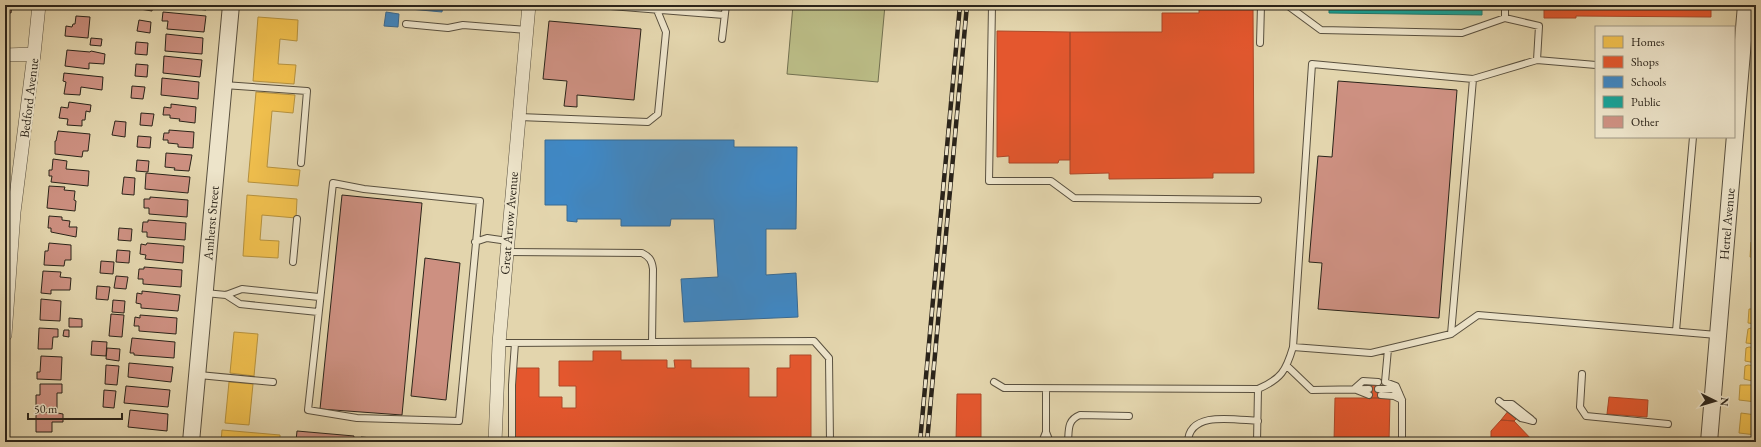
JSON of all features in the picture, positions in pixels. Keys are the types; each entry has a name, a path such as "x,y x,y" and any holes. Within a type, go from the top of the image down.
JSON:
{"street":[{"name":"Bedford Avenue","path":"5,335 14,212 39,5"},
{"name":"Amherst Street","path":"191,442 231,5"},
{"name":"Great Arrow Avenue","path":"494,442 499,343 529,5"},
{"name":"Hertel Avenue","path":"1735,104 1746,5"},
{"path":"5,55 34,54"},
{"name":"Hertel Avenue","path":"1709,442 1733,138"}],"lane":[{"path":"598,5 724,15"},
{"path":"722,39 726,5"},
{"path":"992,5 989,181 1051,181 1074,198 1258,200"},
{"path":"1260,43 1261,5"},
{"path":"1287,5 1321,30 1462,33 1505,18 1539,26 1537,60"},
{"path":"1505,5 1505,18"},
{"path":"518,117 648,122 658,114 666,32 657,10"},
{"path":"406,24 448,28 463,25 527,30"},
{"path":"994,382 1004,388 1046,389 1258,389 1272,383 1287,366 1293,347 1312,64 1473,79 1537,60 1595,65"},
{"path":"1451,334 1473,79"},
{"path":"224,85 307,91 301,163"},
{"path":"1676,331 1693,138"},
{"path":"333,183 364,189 480,201 459,421 357,418 308,410 319,297 333,183"},
{"path":"293,262 297,219"},
{"path":"475,242 487,238 507,247 642,254 647,256 652,261 653,269 652,342"},
{"path":"205,293 226,295 242,289 319,297"},
{"path":"226,295 240,304 318,312"},
{"path":"1293,347 1371,354 1451,334 1478,315 1718,335"},
{"path":"499,343 814,341 829,358 830,442"},
{"path":"512,442 512,385 515,343"},
{"path":"1388,349 1385,382 1396,386 1401,397 1402,442"},
{"path":"1287,366 1312,390 1354,389 1369,392"},
{"path":"1582,374 1580,407 1586,416 1668,424"},
{"path":"198,375 273,382"},
{"path":"1354,389 1363,382 1378,382"},
{"path":"1046,389 1046,432 1050,442"},
{"path":"1257,442 1258,389"},
{"path":"1378,389 1392,389 1401,397"},
{"path":"1381,395 1401,397"},
{"path":"1502,402 1512,404 1533,421"},
{"path":"1068,442 1069,424 1074,417 1080,415 1129,416"},
{"path":"1188,442 1192,428 1200,422 1209,420 1258,421"},
{"path":"1042,442 1046,432"}],"green space":[{"path":"793,5 885,5 878,82 787,74"}],"building: Homes":[{"path":"258,17 298,20 297,41 280,39 278,64 296,65 294,84 253,81"},
{"path":"256,92 295,95 293,113 272,111 267,167 300,170 298,186 248,182"},
{"path":"247,195 297,199 296,218 262,215 260,240 279,241 278,258 243,256"},
{"path":"1751,242 1756,243 1756,258 1750,257"},
{"path":"1754,291 1756,291 1756,305 1753,304"},
{"path":"1749,309 1756,309 1756,324 1748,323"},
{"path":"1748,329 1756,329 1756,344 1746,343"},
{"path":"234,332 258,334 254,376 230,373"},
{"path":"1746,348 1756,348 1756,363 1745,361"},
{"path":"1745,366 1756,366 1756,382 1744,379"},
{"path":"229,382 253,384 249,425 225,423"},
{"path":"1740,385 1756,385 1756,402 1739,400"},
{"path":"1741,413 1756,415 1756,435 1739,433"},
{"path":"222,430 280,435 280,442 221,442"}],"building: Shops":[{"path":"1544,5 1711,5 1711,17 1576,16 1576,18 1544,18"},
{"path":"1199,8 1253,8 1254,173 1213,173 1213,178 1109,179 1109,173 1070,174 1070,32 1162,32 1162,13 1199,13"},
{"path":"997,31 1070,32 1070,160 1059,160 1058,163 1009,163 1009,156 997,157"},
{"path":"593,351 621,351 621,360 667,360 667,368 675,368 674,360 691,360 691,368 749,368 749,397 777,397 777,368 790,368 790,355 811,355 811,442 515,442 515,368 539,368 539,397 562,397 562,408 576,408 576,386 559,386 559,361 593,361"},
{"path":"1369,382 1378,382 1378,392 1384,398 1369,398"},
{"path":"957,394 981,394 981,442 956,442"},
{"path":"1609,397 1648,400 1647,417 1607,414"},
{"path":"1335,398 1390,398 1389,442 1334,442"},
{"path":"1509,410 1518,417 1514,421 1501,420"},
{"path":"1501,420 1514,421 1534,442 1491,442 1491,431"}],"building: Schools":[{"path":"367,5 443,5 442,12"},
{"path":"386,12 399,14 398,27 384,26"},
{"path":"545,140 734,140 734,147 797,147 796,229 766,229 766,275 796,273 798,317 684,322 681,279 718,277 714,219 671,219 670,226 621,226 621,219 577,219 577,222 567,221 567,205 545,205"}],"building: Public":[{"path":"1329,5 1482,5 1482,15 1329,13"}],"building: Other":[{"path":"5,5 12,5 11,13 5,12"},
{"path":"71,5 99,5 99,8 70,8"},
{"path":"140,5 153,5 152,11 140,9"},
{"path":"169,5 207,5 206,10"},
{"path":"163,12 206,16 204,32 167,29 168,21 162,21"},
{"path":"76,16 90,17 88,38 65,36 66,26 72,27 73,24 75,24"},
{"path":"139,20 151,22 150,33 137,31"},
{"path":"549,21 641,29 634,100 577,95 577,107 564,106 567,81 543,79"},
{"path":"166,34 203,38 202,54 165,51"},
{"path":"91,38 102,39 101,46 90,45"},
{"path":"136,42 148,43 147,55 135,54"},
{"path":"67,50 91,51 105,54 104,64 89,63 89,69 65,66"},
{"path":"164,56 202,60 200,77 163,73"},
{"path":"136,64 148,65 147,77 135,76"},
{"path":"64,73 103,77 102,90 81,87 80,95 64,94 66,82 63,81"},
{"path":"162,78 199,82 198,99 161,95"},
{"path":"1338,81 1457,90 1439,318 1318,309 1322,263 1309,262 1318,156 1332,157"},
{"path":"132,86 145,87 143,99 131,98"},
{"path":"69,102 91,105 90,112 86,111 85,120 82,120 82,126 67,125 68,119 59,118 61,107 68,108"},
{"path":"171,104 196,107 195,123 179,121 180,119 170,118 170,115 163,115 164,107 171,108"},
{"path":"141,113 154,114 152,126 140,125"},
{"path":"115,121 126,122 125,137 112,135"},
{"path":"169,130 194,132 193,148 178,147 178,144 168,143 168,140 163,140 164,133 169,133"},
{"path":"58,131 90,134 88,151 83,151 82,157 55,154 55,141"},
{"path":"138,136 151,137 150,148 137,147"},
{"path":"166,153 192,155 189,171 174,170 175,168 165,167"},
{"path":"53,159 67,161 66,169 89,171 88,186 51,182 52,176 49,176 49,170 52,170"},
{"path":"137,160 149,161 148,172 136,171"},
{"path":"146,173 190,177 188,193 145,189"},
{"path":"124,177 135,178 134,195 122,194"},
{"path":"49,186 65,187 64,190 75,191 75,211 47,208"},
{"path":"342,195 422,203 402,415 320,409"},
{"path":"150,197 188,200 187,217 149,214 149,208 144,208 144,199 150,199"},
{"path":"49,216 62,217 62,220 70,221 69,227 77,227 76,237 51,232 51,228 48,228"},
{"path":"148,220 186,223 185,240 147,237 147,232 142,232 143,222 148,222"},
{"path":"119,228 132,229 131,241 118,240"},
{"path":"49,243 71,245 71,260 65,260 64,266 44,265 45,251 48,251"},
{"path":"147,243 184,246 183,263 145,259 146,255 140,254 141,244 146,245"},
{"path":"117,250 130,251 129,263 116,262"},
{"path":"425,258 460,263 446,400 411,396"},
{"path":"101,261 114,262 113,274 100,273"},
{"path":"144,267 182,270 181,287 143,284 143,279 138,279 139,269 144,269"},
{"path":"43,271 61,272 60,277 71,278 70,290 51,290 51,294 41,293"},
{"path":"116,276 128,277 126,289 114,288"},
{"path":"97,286 110,287 108,300 96,299"},
{"path":"142,291 180,295 178,311 141,308 141,304 136,303 137,293 142,294"},
{"path":"41,299 61,301 60,321 40,320"},
{"path":"113,300 125,301 124,313 112,312"},
{"path":"111,314 124,315 122,337 109,336"},
{"path":"140,315 177,318 176,334 139,331 139,326 134,326 135,317 140,318"},
{"path":"69,318 82,319 82,327 69,327"},
{"path":"39,328 58,329 58,337 53,337 52,349 38,349"},
{"path":"64,330 69,330 69,337 63,336"},
{"path":"132,338 175,342 174,358 134,355 134,353 130,353"},
{"path":"92,341 107,342 106,356 91,355"},
{"path":"107,348 120,349 119,361 106,359"},
{"path":"41,356 62,357 61,380 37,379 37,372 40,372"},
{"path":"129,363 173,367 171,382 128,377"},
{"path":"106,365 119,366 117,385 105,384"},
{"path":"40,384 62,384 62,393 57,393 57,409 36,408 36,395 40,395"},
{"path":"126,386 170,390 168,407 124,403"},
{"path":"104,390 116,391 114,408 103,407"},
{"path":"130,410 168,414 167,431 128,427"},
{"path":"52,412 63,414 63,422 52,422 52,432 36,432 36,413"},
{"path":"297,431 354,436 353,442 296,441"},
{"path":"361,437 418,442 360,442"},
{"path":"37,438 54,439 54,442 36,442"}],"railway":[{"path":"920,442 960,5"},
{"path":"927,442 967,5"}]}
